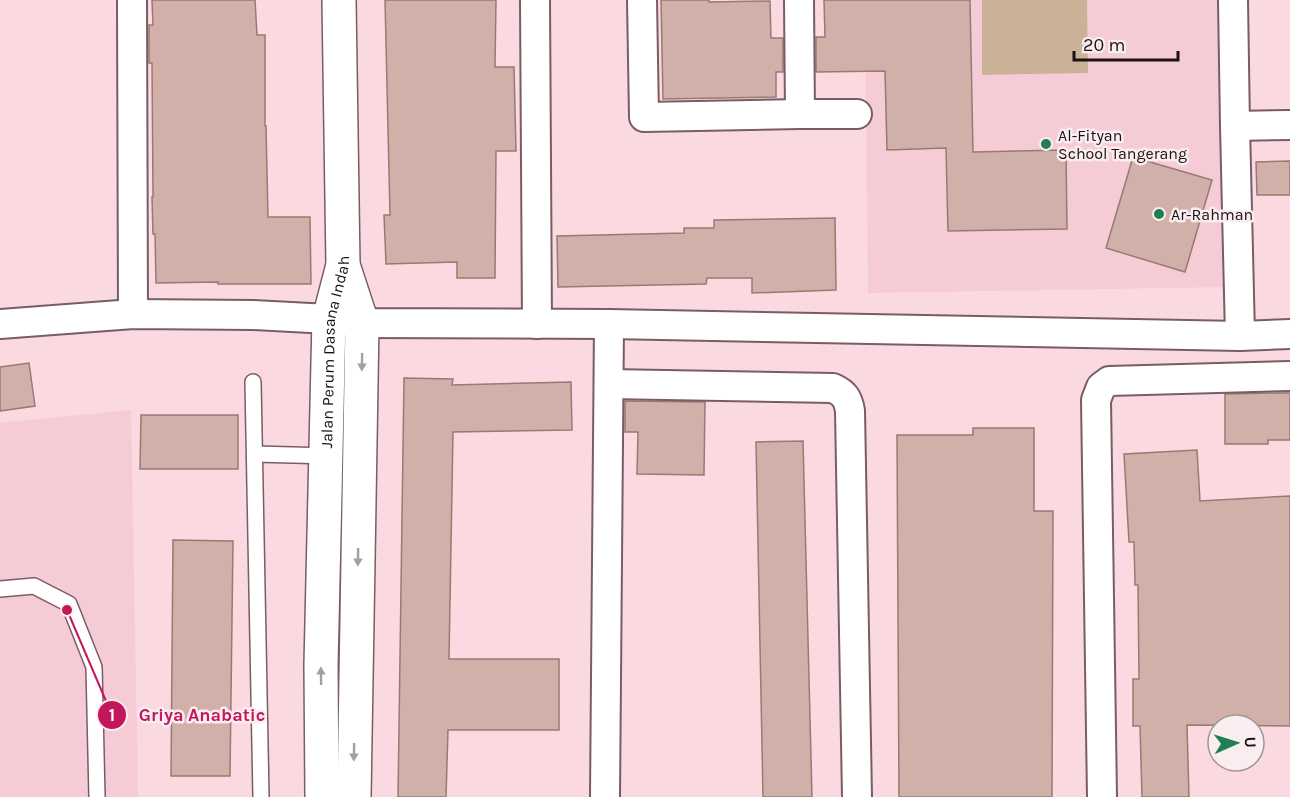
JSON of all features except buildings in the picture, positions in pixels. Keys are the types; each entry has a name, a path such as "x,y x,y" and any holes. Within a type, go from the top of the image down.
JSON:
{"street":[{"path":"132,0 133,314"},
{"path":"339,0 343,265"},
{"path":"535,0 537,324"},
{"path":"642,0 644,117 857,114"},
{"path":"799,0 800,114"},
{"path":"1233,0 1240,336"},
{"path":"1234,126 1290,125"},
{"name":"Jalan Perum Dasana Indah","path":"322,797 321,665 329,319 343,265"},
{"name":"Jalan Perum Dasana Indah","path":"343,265 363,323 354,797"},
{"path":"0,324 133,314 253,315 363,323 609,324 1240,336 1290,334"},
{"path":"605,797 609,324"},
{"path":"1102,797 1096,400 1101,387 1109,381 1290,376"},
{"path":"609,384 833,388 842,392 848,400 857,797"}],"lane":[{"path":"253,382 261,797"},
{"path":"255,454 360,456"},
{"path":"0,589 34,586 69,604 94,667 97,797"}],"shaded area":[{"name":"Al-Fityan School Tangerang","path":"865,0 1221,0 1228,287 868,293"},
{"path":"982,0 1087,0 1088,73 982,75"},
{"path":"131,410 138,797 0,797 0,423"}],"place":[{"name":"Al-Fityan School Tangerang","path":"1046,144"},
{"name":"Ar-Rahman","path":"1159,214"},
{"name":"Griya Anabatic","path":"67,610"}]}
